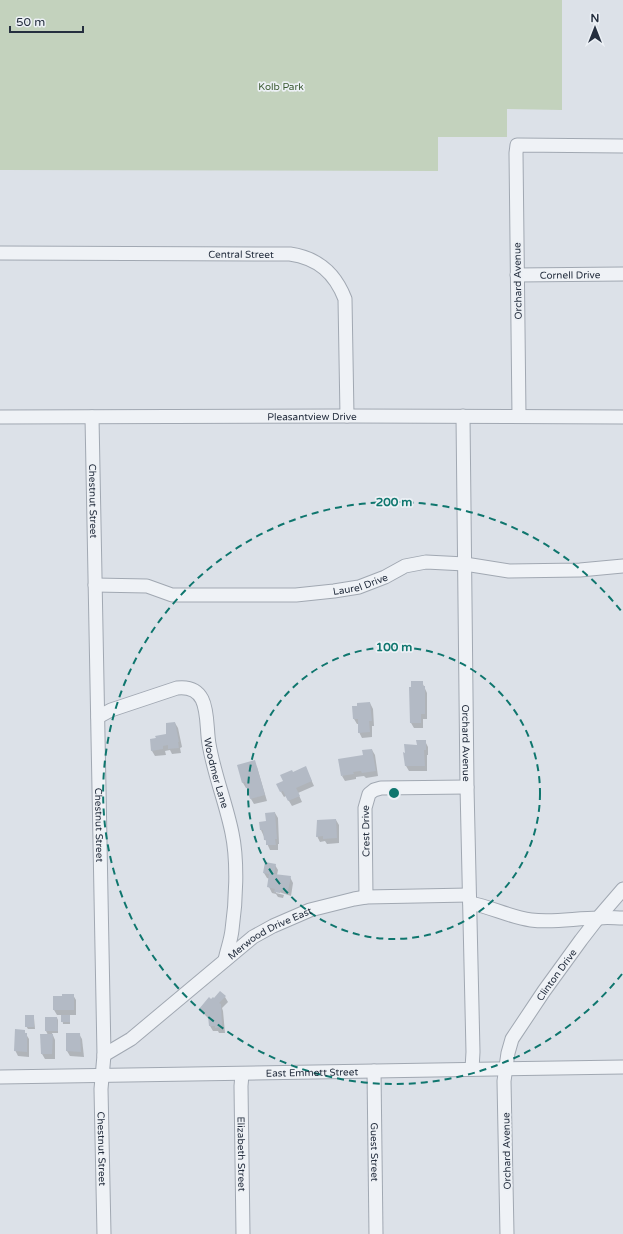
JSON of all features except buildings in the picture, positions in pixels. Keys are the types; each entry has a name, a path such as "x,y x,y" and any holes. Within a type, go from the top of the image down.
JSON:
{"street":[{"name":"Orchard Avenue","path":"520,416 517,274 517,146 623,146"},
{"name":"Central Street","path":"0,253 290,254 304,256 316,262 328,271 340,285 345,299 347,416"},
{"name":"Cornell Drive","path":"517,274 623,274"},
{"name":"Pleasantview Drive","path":"0,416 623,417"},
{"name":"Chestnut Street","path":"92,416 104,1056 102,1076 104,1234"},
{"name":"Orchard Avenue","path":"463,416 469,899 473,1052 472,1069"},
{"name":"Laurel Drive","path":"95,585 147,586 172,595 296,595 359,587 385,577 405,566 426,562 465,564 509,571 580,570 623,566"},
{"name":"Woodmer Lane","path":"98,717 111,710 176,688 185,687 192,689 199,694 204,701 209,745 232,834 235,860 232,932 225,960"},
{"name":"Crest Drive","path":"366,897 365,808 369,794 374,790 391,787 468,786"},
{"name":"Clinton Drive","path":"505,1069 512,1039 544,991 598,918 623,889"},
{"name":"Merwood Drive East","path":"104,1056 131,1039 253,937 310,910 366,897 469,899 515,916 531,920 623,918"},
{"name":"East Emmett Street","path":"0,1078 623,1067"},
{"name":"Orchard Avenue","path":"505,1069 507,1234"},
{"name":"Guest Street","path":"374,1071 376,1234"},
{"name":"Elizabeth Street","path":"242,1074 243,1234"}],"green space":[{"name":"Kolb Park","path":"0,0 562,0 562,110 507,109 507,137 438,137 438,171 0,170"}]}
